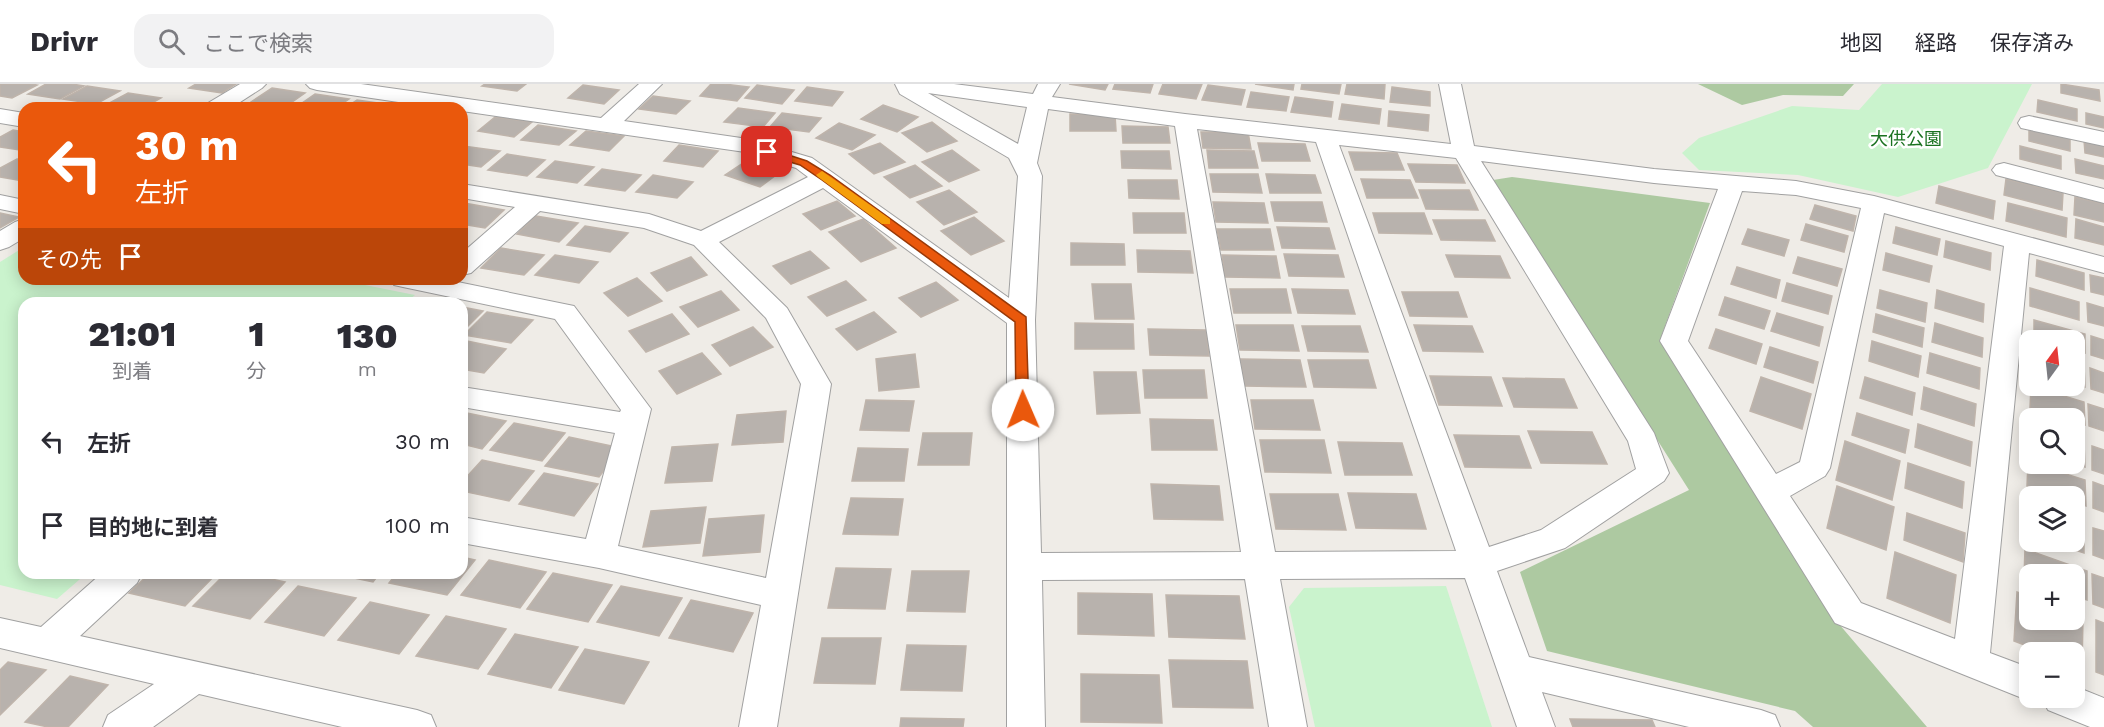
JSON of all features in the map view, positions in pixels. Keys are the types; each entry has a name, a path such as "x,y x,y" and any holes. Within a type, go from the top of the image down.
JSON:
{"street":[{"path":"226,102 255,84"},
{"path":"317,84 448,102"},
{"path":"608,124 651,84"},
{"path":"897,84 1017,153 1026,163 1030,176 1022,320 1026,727"},
{"path":"906,84 1044,93 1185,121 1732,184 1796,188 1874,203 2104,265"},
{"path":"1024,567 1477,564 1553,539 1653,473 1643,441 1464,152 1448,84"},
{"path":"1026,163 1044,93"},
{"path":"468,105 748,146 804,163 1022,320"},
{"path":"0,116 18,119"},
{"path":"1185,121 1288,727"},
{"path":"2029,123 2104,139"},
{"path":"1324,136 1536,727"},
{"path":"2004,170 2104,196"},
{"path":"703,240 826,177"},
{"path":"1732,184 1674,341 1848,613 2019,681"},
{"path":"468,192 649,221 703,240 777,314 816,384 758,727"},
{"path":"0,202 18,206"},
{"path":"468,262 534,203"},
{"path":"1770,492 1814,468 1874,203"},
{"path":"0,242 18,231"},
{"path":"1971,662 2017,241"},
{"path":"447,285 564,312 636,409 599,555"},
{"path":"468,398 632,424"},
{"path":"468,531 599,555 781,595"},
{"path":"48,643 118,579"},
{"path":"0,633 417,727"},
{"path":"1517,670 1761,727"},
{"path":"122,727 195,676"},
{"path":"2085,707 2104,715"}],"green space":[{"path":"1698,84 1854,84 1843,96 1783,95 1742,105"},
{"name":"大供公園","path":"1882,84 2032,84 1988,168 1898,197 1798,175 1699,170 1682,153 1699,138 1792,106 1859,110"},
{"path":"1512,177 1710,203 1661,337 1833,617 1927,727 1813,727 1795,711 1547,651 1520,572 1689,490 1493,180"},
{"path":"18,251 18,285 365,285 415,295 412,297 18,297 18,579 80,579 57,599 0,585 0,262"},
{"path":"1446,586 1492,727 1315,727 1289,607 1304,588"}],"building":[{"path":"0,84 37,85 12,98 0,96"},
{"path":"46,84 84,86 60,99 28,94"},
{"path":"196,84 236,84 222,93 189,88"},
{"path":"485,84 526,84 517,91 482,86"},
{"path":"711,84 749,87 737,101 700,96"},
{"path":"1069,84 1108,84 1105,90"},
{"path":"1115,84 1153,84 1150,93 1113,89"},
{"path":"1163,84 1202,84 1196,99 1159,94"},
{"path":"1255,84 1294,84 1293,90"},
{"path":"1302,84 1341,84 1339,94 1301,89"},
{"path":"1347,84 1385,84 1384,99 1345,94"},
{"path":"2061,84 2099,90 2100,101 2061,93"},
{"path":"583,85 619,90 604,104 568,98"},
{"path":"757,85 794,90 782,104 745,98"},
{"path":"1208,85 1245,90 1241,105 1202,100"},
{"path":"87,86 120,91 100,102 63,99"},
{"path":"807,87 843,92 832,106 795,101"},
{"path":"1392,87 1430,92 1430,106 1390,102"},
{"path":"272,88 305,93 292,102 251,102"},
{"path":"1251,92 1289,97 1286,111 1247,107"},
{"path":"128,93 161,98 154,102 111,102"},
{"path":"315,94 349,99 345,102 304,102"},
{"path":"653,96 690,101 676,114 639,109"},
{"path":"1295,97 1333,102 1331,117 1291,112"},
{"path":"2038,100 2077,109 2077,121 2037,112"},
{"path":"1342,104 1381,109 1379,124 1339,119"},
{"path":"883,105 918,117 897,132 861,119"},
{"path":"738,108 775,113 763,127 724,122"},
{"path":"1389,111 1429,115 1428,131 1388,126"},
{"path":"782,113 821,118 809,132 770,127"},
{"path":"2086,113 2104,117 2104,128 2086,124"},
{"path":"1070,114 1115,115 1116,131 1070,131"},
{"path":"495,117 532,122 514,137 478,131"},
{"path":"932,122 957,141 927,152 902,133"},
{"path":"839,123 875,135 852,150 816,138"},
{"path":"538,125 576,131 559,145 521,140"},
{"path":"1122,126 1168,127 1170,143 1123,143"},
{"path":"2029,129 2070,138 2070,151 2029,141"},
{"path":"13,130 18,131 18,150 0,147 0,137"},
{"path":"586,131 624,136 609,151 570,145"},
{"path":"1201,132 1248,132 1251,149 1203,148"},
{"path":"2084,140 2104,145 2104,157 2085,153"},
{"path":"880,143 905,162 874,174 849,154"},
{"path":"1258,143 1305,144 1310,161 1262,161"},
{"path":"679,145 718,151 703,167 664,161"},
{"path":"2020,146 2061,156 2061,169 2020,159"},
{"path":"468,147 500,151 481,167 468,165"},
{"path":"952,150 979,170 949,182 922,162"},
{"path":"1207,150 1254,151 1258,168 1209,168"},
{"path":"1121,151 1169,151 1171,169 1122,168"},
{"path":"1349,152 1397,153 1404,170 1355,170"},
{"path":"507,154 545,160 527,176 488,170"},
{"path":"18,159 18,180 0,177 0,168"},
{"path":"2075,159 2104,166 2104,179 2076,173"},
{"path":"555,161 594,167 577,183 537,177"},
{"path":"746,161 780,172 760,187 725,175"},
{"path":"1408,164 1457,165 1465,183 1416,182"},
{"path":"915,165 942,186 910,198 884,177"},
{"path":"602,169 641,175 625,191 585,185"},
{"path":"1210,174 1258,174 1262,193 1213,192"},
{"path":"1266,174 1315,175 1321,193 1270,193"},
{"path":"653,175 693,182 677,198 636,192"},
{"path":"1361,179 1410,180 1418,198 1367,198"},
{"path":"2006,179 2063,193 2062,210 2004,195"},
{"path":"1128,180 1177,180 1179,199 1129,198"},
{"path":"1939,186 1995,201 1993,219 1936,203"},
{"path":"949,190 977,212 944,225 917,202"},
{"path":"1419,190 1469,190 1478,210 1426,209"},
{"path":"2075,197 2104,204 2104,222 2074,215"},
{"path":"837,201 855,216 821,230 803,214"},
{"path":"1213,202 1264,203 1268,223 1216,222"},
{"path":"1271,202 1322,202 1327,222 1275,221"},
{"path":"2008,203 2067,218 2066,237 2006,221"},
{"path":"468,204 504,210 485,228 468,225"},
{"path":"1815,205 1856,216 1853,231 1810,219"},
{"path":"0,213 18,217 18,218 0,228"},
{"path":"1133,213 1184,213 1186,233 1134,233"},
{"path":"1373,213 1424,213 1432,234 1379,233"},
{"path":"536,216 578,223 559,242 517,234"},
{"path":"974,217 1004,241 971,255 941,231"},
{"path":"863,219 896,248 861,262 829,232"},
{"path":"2076,219 2104,227 2104,245 2075,238"},
{"path":"1433,220 1485,220 1495,241 1441,240"},
{"path":"1806,224 1848,236 1844,252 1801,240"},
{"path":"585,226 628,233 610,252 567,245"},
{"path":"1277,227 1329,228 1335,249 1282,248"},
{"path":"1896,227 1940,239 1937,255 1893,243"},
{"path":"1217,229 1270,229 1274,250 1221,250"},
{"path":"1748,229 1789,240 1784,256 1742,244"},
{"path":"1946,241 1991,253 1990,270 1944,257"},
{"path":"1071,243 1124,244 1125,265 1071,265"},
{"path":"501,248 544,255 524,275 481,268"},
{"path":"1137,250 1190,251 1193,273 1138,272"},
{"path":"810,251 829,268 791,284 773,266"},
{"path":"1886,253 1932,266 1929,282 1883,270"},
{"path":"1284,254 1338,255 1344,277 1289,276"},
{"path":"555,255 598,262 579,283 535,275"},
{"path":"1222,255 1276,256 1280,278 1225,277"},
{"path":"1446,255 1500,256 1510,278 1455,277"},
{"path":"691,257 707,275 667,291 651,273"},
{"path":"1798,257 1842,269 1837,286 1793,273"},
{"path":"2037,260 2084,273 2084,290 2036,276"},
{"path":"1737,267 1780,280 1776,298 1731,284"},
{"path":"2090,275 2104,278 2104,295 2091,292"},
{"path":"637,278 662,301 628,316 604,293"},
{"path":"846,281 866,300 827,316 808,297"},
{"path":"936,282 958,300 921,317 899,298"},
{"path":"1787,283 1832,296 1828,314 1782,301"},
{"path":"1092,284 1131,284 1134,319 1095,319"},
{"path":"2030,288 2079,302 2079,320 2030,306"},
{"path":"1230,289 1286,289 1291,313 1234,313"},
{"path":"1292,289 1348,290 1355,314 1298,313"},
{"path":"1880,290 1927,303 1925,322 1877,308"},
{"path":"1937,290 1984,304 1983,322 1935,308"},
{"path":"721,291 739,310 698,327 680,307"},
{"path":"1402,292 1458,292 1467,317 1410,316"},
{"path":"1725,297 1770,311 1764,329 1719,315"},
{"path":"2087,303 2104,308 2104,326 2088,322"},
{"path":"468,308 483,311 468,326"},
{"path":"487,312 533,320 511,343 468,336 468,331"},
{"path":"874,312 896,332 857,350 836,329"},
{"path":"1777,313 1823,327 1819,346 1771,331"},
{"path":"672,314 689,334 646,352 629,331"},
{"path":"1876,314 1924,328 1922,347 1873,332"},
{"path":"2034,320 2070,330 2034,330"},
{"path":"1075,323 1133,324 1134,349 1075,349"},
{"path":"1935,323 1983,338 1982,357 1932,342"},
{"path":"1236,325 1293,325 1299,351 1240,350"},
{"path":"1414,325 1472,326 1483,352 1423,351"},
{"path":"1302,326 1360,326 1368,352 1308,351"},
{"path":"753,327 773,347 730,366 712,345"},
{"path":"1148,329 1206,330 1209,356 1150,355"},
{"path":"1716,329 1762,344 1756,364 1709,348"},
{"path":"2091,336 2104,340 2104,359 2091,355"},
{"path":"468,341 506,349 484,373 468,370"},
{"path":"1872,341 1921,356 1918,377 1869,361"},
{"path":"1770,347 1818,362 1813,383 1764,367"},
{"path":"702,353 721,374 677,394 659,371"},
{"path":"1930,353 1980,368 1979,389 1927,373"},
{"path":"915,354 919,387 879,391 876,359"},
{"path":"1240,359 1300,360 1306,387 1245,386"},
{"path":"1308,360 1368,360 1376,388 1314,387"},
{"path":"2090,368 2104,373 2104,393 2091,389"},
{"path":"1143,370 1204,370 1207,398 1145,398"},
{"path":"1094,372 1136,372 1140,413 1097,414"},
{"path":"1430,376 1491,377 1502,406 1439,405"},
{"path":"1761,377 1811,394 1802,429 1750,411"},
{"path":"1865,377 1915,393 1912,415 1860,398"},
{"path":"1503,378 1564,379 1577,408 1514,407"},
{"path":"1924,387 1976,404 1974,426 1921,409"},
{"path":"2031,396 2064,396 2084,402 2084,408 2030,408"},
{"path":"866,400 914,401 909,431 860,430"},
{"path":"1251,400 1313,400 1320,430 1255,429"},
{"path":"2088,404 2104,409 2104,431 2089,426"},
{"path":"786,411 783,442 732,445 737,415"},
{"path":"468,413 506,421 482,449 468,446"},
{"path":"1857,413 1909,430 1905,453 1852,435"},
{"path":"1150,419 1213,420 1217,450 1152,450"},
{"path":"514,423 565,433 542,461 490,450"},
{"path":"1918,424 1972,442 1970,466 1915,447"},
{"path":"1528,431 1592,432 1607,464 1541,463"},
{"path":"923,433 972,433 969,465 918,465"},
{"path":"1454,435 1519,436 1531,468 1465,467"},
{"path":"569,437 621,448 599,477 545,466"},
{"path":"1260,440 1324,440 1331,473 1265,472"},
{"path":"1845,441 1900,461 1892,500 1836,480"},
{"path":"1338,442 1402,443 1412,475 1345,475"},
{"path":"718,444 712,481 665,483 672,447"},
{"path":"2092,446 2104,450 2104,474 2092,470"},
{"path":"858,448 908,449 904,481 852,481"},
{"path":"482,460 534,471 509,501 468,492 468,475"},
{"path":"1908,463 1964,482 1962,508 1905,488"},
{"path":"544,473 598,484 574,516 519,504"},
{"path":"2028,474 2066,474 2085,480 2086,506 2085,486 2027,486"},
{"path":"2093,482 2104,486 2104,512 2093,508"},
{"path":"1151,484 1219,486 1223,520 1154,519"},
{"path":"1837,486 1894,507 1886,550 1827,528"},
{"path":"1348,493 1416,494 1426,529 1356,528"},
{"path":"1270,494 1338,494 1346,530 1276,529"},
{"path":"851,498 903,499 898,535 843,534"},
{"path":"706,507 700,543 643,547 651,511"},
{"path":"1907,513 1965,533 1963,562 1904,540"},
{"path":"764,515 760,552 703,556 709,519"},
{"path":"2093,528 2104,531 2104,559 2093,555"},
{"path":"1895,552 1956,575 1950,623 1887,598"},
{"path":"2025,552 2033,552 2067,564 2024,564"},
{"path":"468,558 475,560 468,569"},
{"path":"489,560 546,572 520,608 461,595"},
{"path":"836,568 891,569 885,609 828,608"},
{"path":"2085,570 2087,571 2087,600 2085,599"},
{"path":"912,571 969,571 965,612 907,611"},
{"path":"553,573 612,585 588,622 527,609"},
{"path":"2092,574 2104,578 2104,608 2093,604"},
{"path":"144,579 211,579 185,606 129,593"},
{"path":"220,579 271,579 285,582 250,619 193,606"},
{"path":"359,579 375,579 373,582"},
{"path":"392,579 460,579 447,595 389,583"},
{"path":"298,586 356,598 324,636 265,622"},
{"path":"621,586 682,598 659,636 597,622"},
{"path":"2017,592 2019,593 2019,630 2083,630 2083,642 2019,643 2014,641"},
{"path":"1078,593 1152,594 1154,636 1078,634"},
{"path":"1166,595 1239,596 1245,639 1169,637"},
{"path":"691,600 753,613 733,652 669,638"},
{"path":"370,602 429,615 399,654 338,640"},
{"path":"446,616 506,629 478,669 416,656"},
{"path":"2096,620 2104,623 2104,675 2096,672"},
{"path":"515,634 578,647 551,688 488,674"},
{"path":"822,638 881,638 875,684 814,683"},
{"path":"907,645 966,646 962,691 901,690"},
{"path":"585,649 649,662 624,704 559,690"},
{"path":"1169,660 1247,661 1253,708 1173,707"},
{"path":"8,662 46,670 0,715 0,670"},
{"path":"1081,674 1159,675 1162,723 1081,722"},
{"path":"70,676 108,685 68,727 48,727 25,722"},
{"path":"901,718 964,719 963,727 900,727"},
{"path":"1570,719 1652,720 1655,727 1573,727"}],"slow traffic":[{"path":"822,175 886,221"}],"route":[{"path":"767,152 804,163 826,177 1022,320 1023,410"}]}
